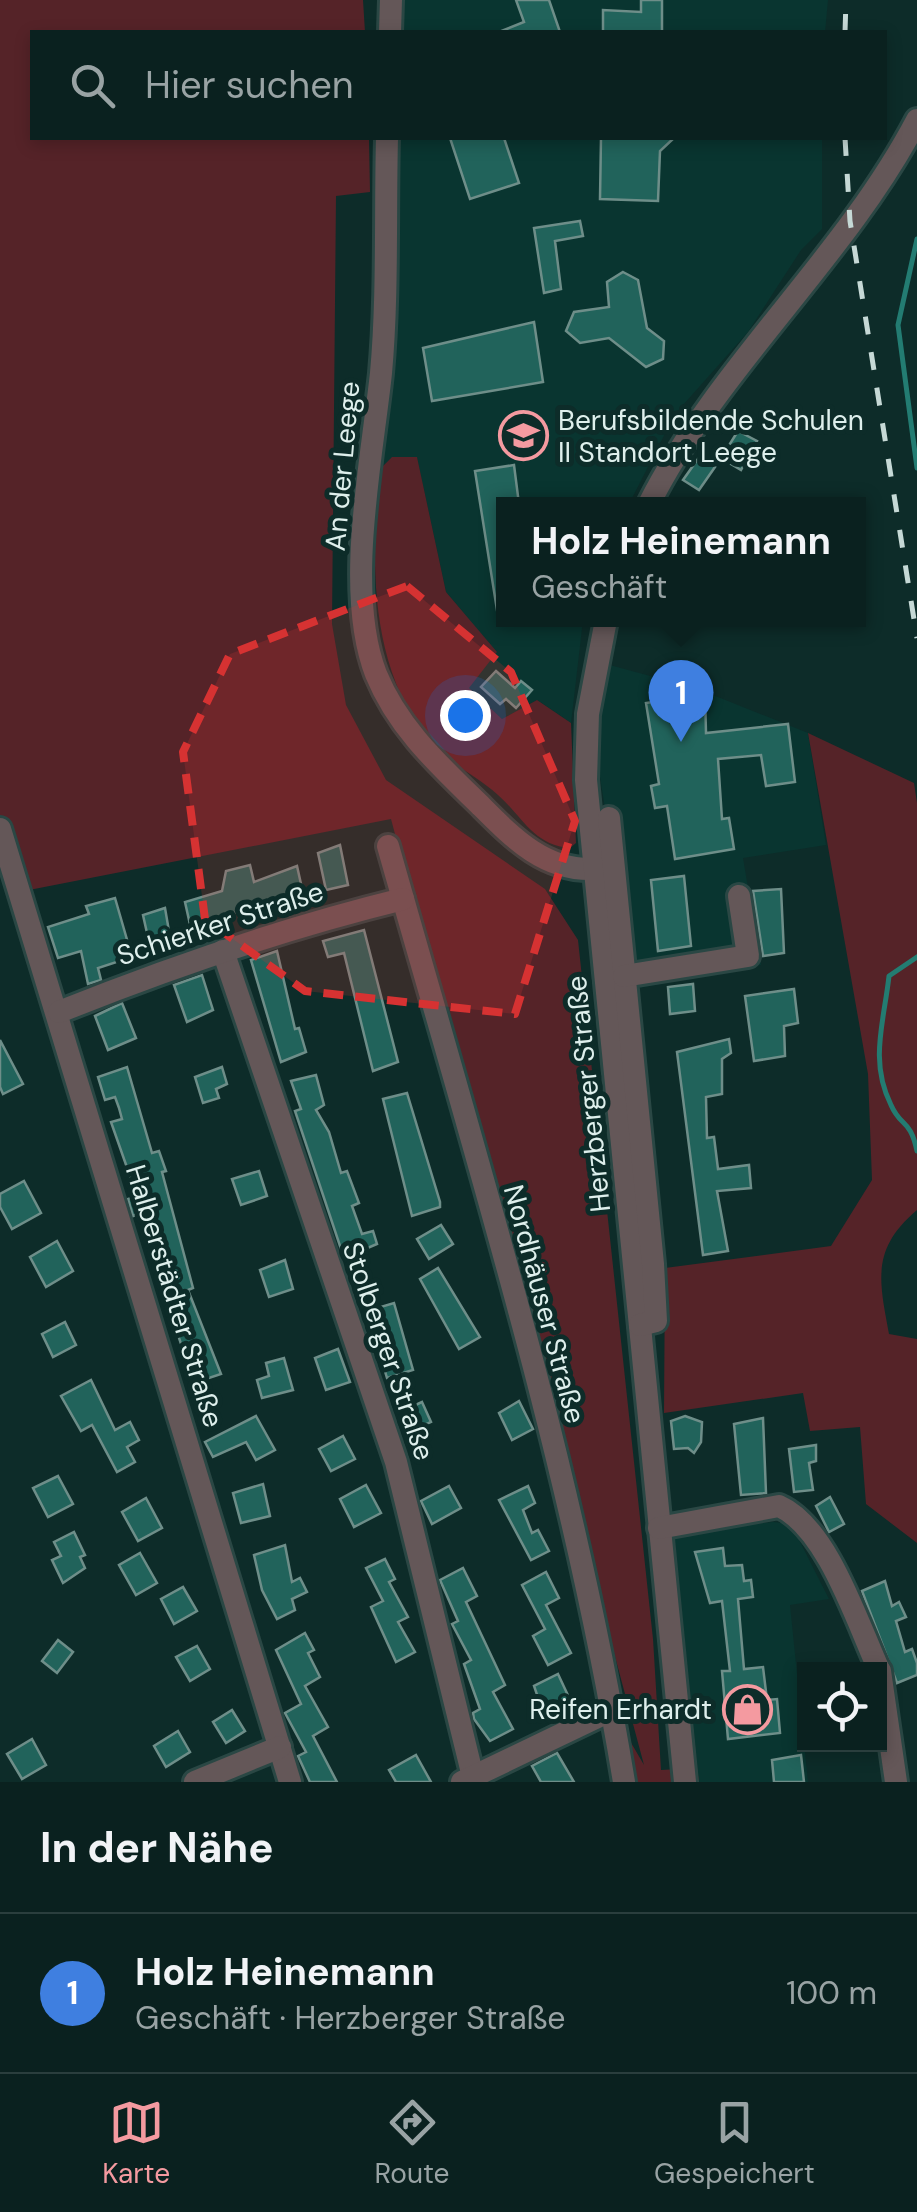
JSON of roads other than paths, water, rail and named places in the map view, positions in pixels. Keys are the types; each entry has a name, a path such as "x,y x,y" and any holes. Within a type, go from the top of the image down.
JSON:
{"street":[{"path":"390,30 391,0"},
{"path":"653,497 690,434 850,220 917,120"},
{"name":"An der Leege","path":"387,140 381,369 362,532 365,614 376,672 419,746 514,838 549,861 594,869"},
{"name":"Herzberger Straße","path":"605,627 588,714 586,780 684,1782"},
{"name":"Herzberger Straße","path":"609,818 656,1321 640,1325"},
{"name":"Halberstädter Straße","path":"0,829 59,1012 290,1782"},
{"name":"Nordhäuser Straße","path":"388,846 522,1322 612,1710 624,1782"},
{"name":"Herzberger Straße","path":"624,976 748,956 739,896"},
{"name":"Schierker Straße","path":"59,1012 309,922 403,899"},
{"name":"Stolberger Straße","path":"222,951 396,1462 467,1779"},
{"path":"660,1528 779,1506 796,1514 818,1540 875,1662"},
{"path":"467,1779 612,1710"},
{"path":"887,1723 896,1782"},
{"path":"195,1782 280,1747"}],"waterway":[{"path":"917,239 898,325 917,468"},
{"path":"917,957 889,976 879,1057 884,1089 911,1133 917,1151"}],"railway":[{"path":"845,30 846,0"},
{"path":"845,140 850,221 917,638"}],"place":[{"name":"Berufsbildende Schulen II Standort Leege","path":"523,436"},
{"name":"Holz Heinemann","path":"681,742"},
{"name":"Reifen Erhardt","path":"747,1709"}]}
